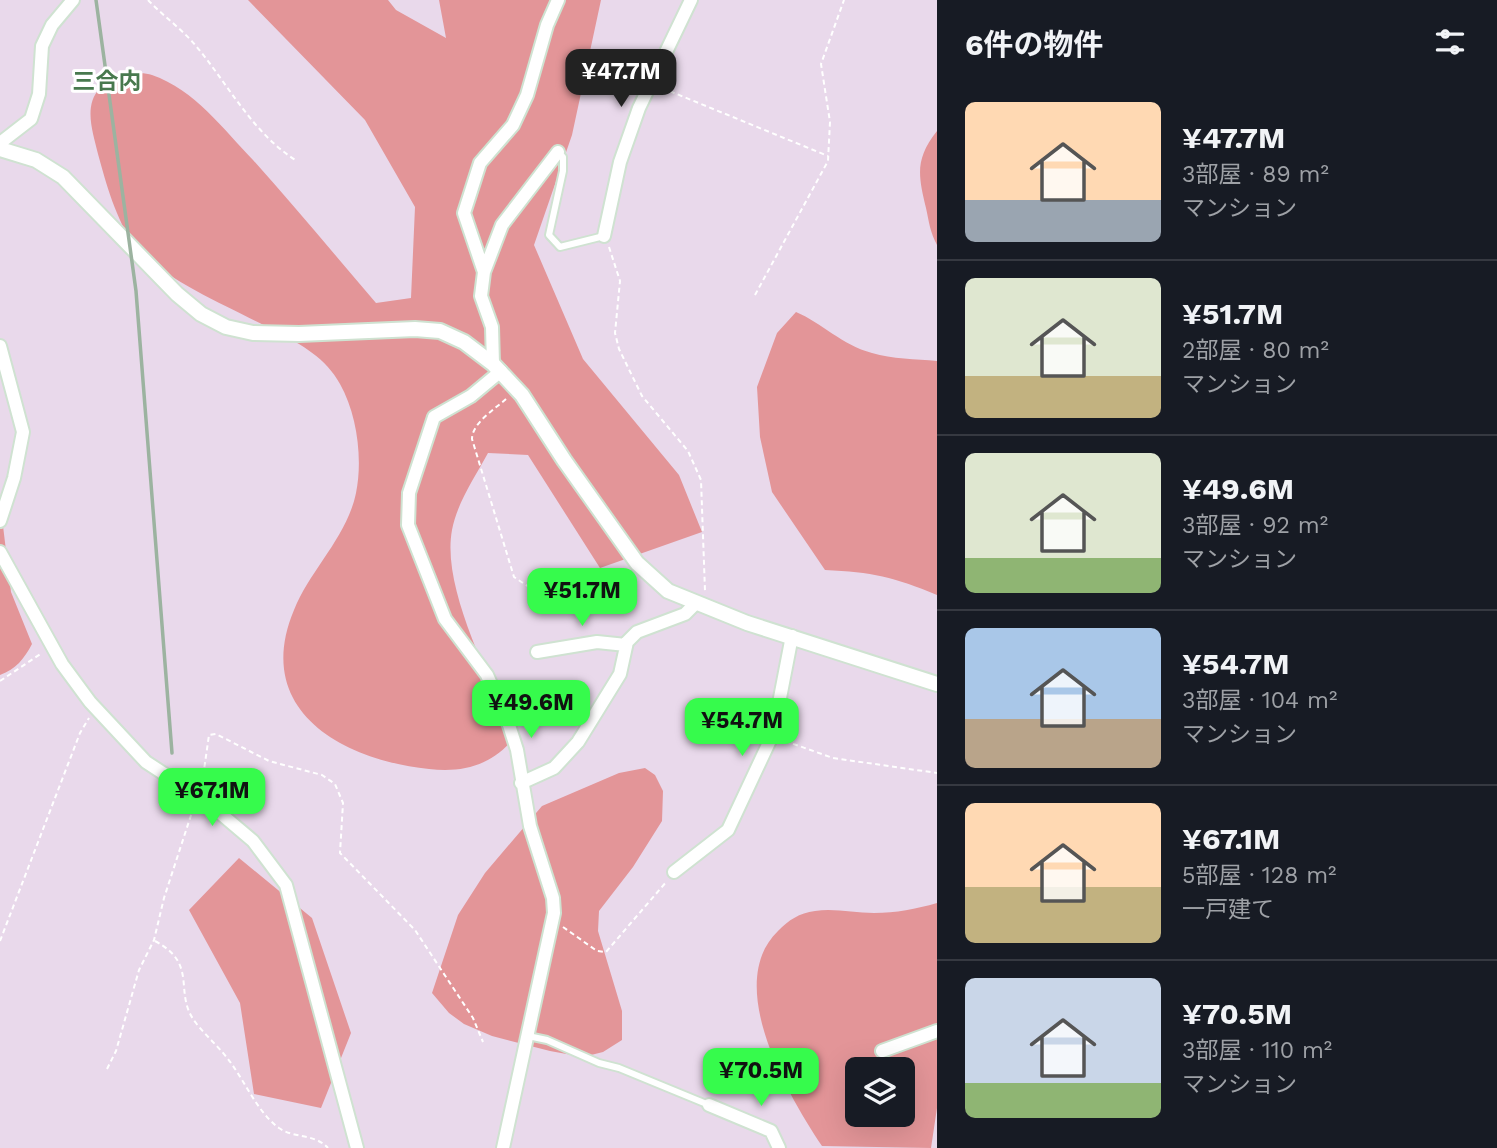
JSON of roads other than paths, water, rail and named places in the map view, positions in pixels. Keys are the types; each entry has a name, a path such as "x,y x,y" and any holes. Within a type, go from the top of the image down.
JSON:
{"street":[{"path":"0,143 31,119 39,94 42,46 52,25 73,0"},
{"path":"484,272 464,213 470,189 480,163 513,125 518,115 558,0"},
{"path":"604,236 620,162 639,108 691,0"},
{"path":"0,149 36,160 63,177 177,294 201,314 226,327 253,333 288,334 415,329 440,331 464,342 497,368 518,390 637,563 668,591 699,605 937,684"},
{"path":"503,1148 551,923 552,898 530,827 517,750 487,674 444,619 408,525 409,494 429,424 434,416 471,396 497,368 492,327 481,296 484,272 502,225 558,152"},
{"path":"0,345 23,432 15,478 0,521"},
{"path":"0,552 52,646 96,709 146,762 207,802 253,841 286,885 357,1148"},
{"path":"521,783 554,768 579,741 620,674 626,645 637,632 685,614 699,605"},
{"path":"674,872 728,830 773,734 792,636"},
{"path":"537,652 597,642 626,645"},
{"path":"882,1051 937,1031"},
{"path":"709,1105 771,1132 779,1148"}],"lane":[{"path":"558,152 562,157 563,172 549,236 552,242 560,247 604,236"},
{"path":"528,1036 547,1040 598,1063 620,1068 709,1105"}],"railway":[{"path":"96,0 136,291 172,753"}],"district":[{"name":"三合内","path":"107,81"}]}
